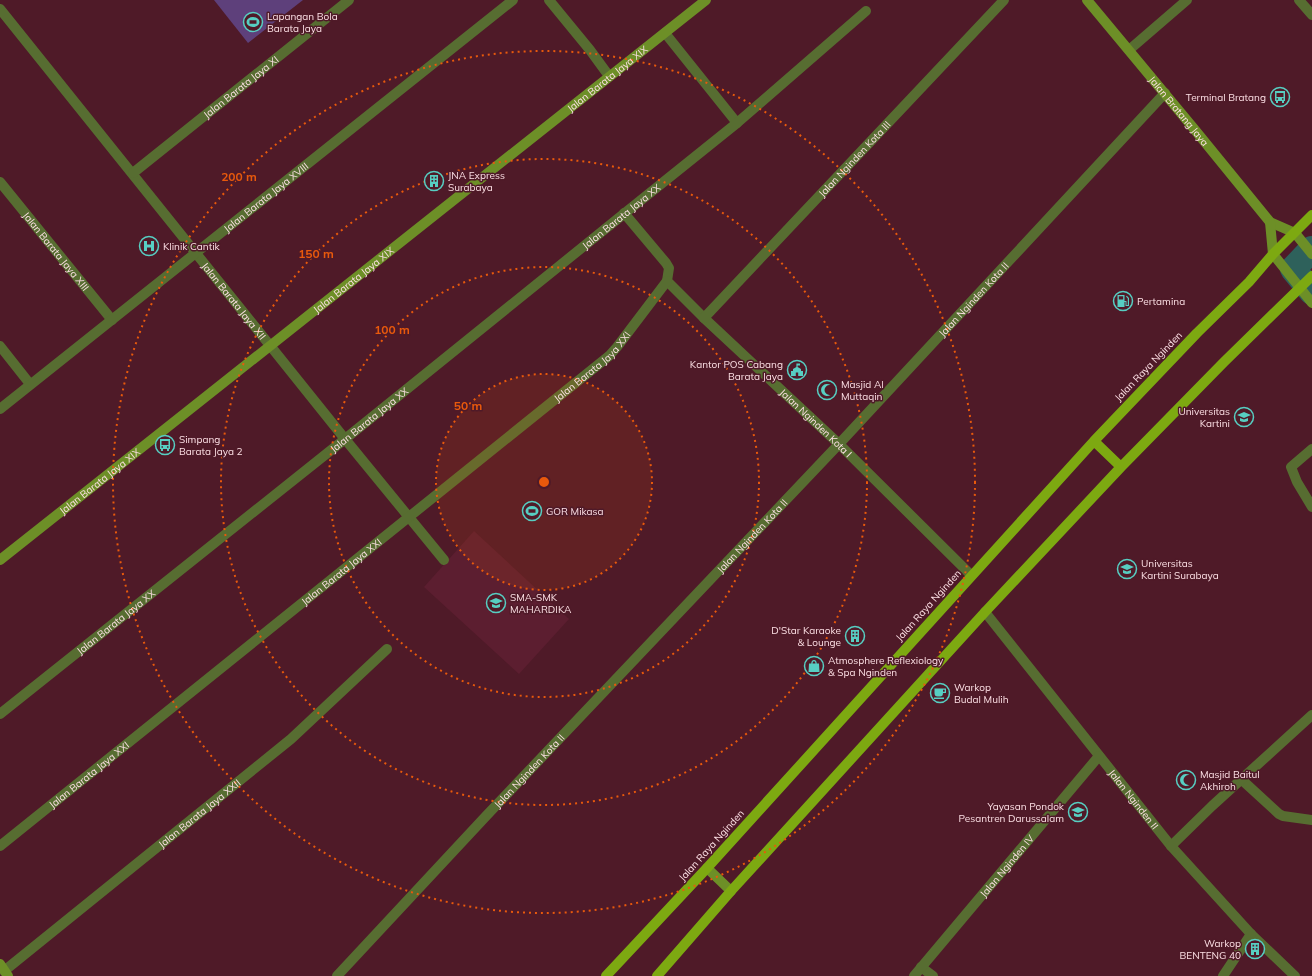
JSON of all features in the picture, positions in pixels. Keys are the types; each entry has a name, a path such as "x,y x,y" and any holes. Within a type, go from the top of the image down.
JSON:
{"main road":[{"name":"Jalan Raya Nginden","path":"606,976 707,868 1094,441 1312,215"},
{"path":"657,976 731,890 985,612 1121,467 1224,362 1312,276"},
{"path":"1094,441 1121,467"}],"street":[{"name":"Jalan Barata Jaya XI","path":"133,173 349,0"},
{"name":"Jalan Barata Jaya XVIII","path":"0,409 513,0"},
{"path":"549,0 609,76"},
{"name":"Jalan Barata Jaya XIX","path":"0,560 706,0"},
{"name":"Jalan Nginden Kota III","path":"704,318 1004,0"},
{"name":"Jalan Bratang Jaya","path":"1087,0 1270,222 1295,233"},
{"path":"1129,50 1187,0"},
{"path":"1299,0 1312,15"},
{"name":"Jalan Barata Jaya XII","path":"0,9 133,173 270,346 444,560"},
{"name":"Jalan Barata Jaya XX","path":"0,714 737,124 866,11"},
{"path":"665,33 737,124"},
{"name":"Jalan Nginden Kota II","path":"337,976 487,815 839,444 1165,93"},
{"name":"Jalan Barata Jaya XIII","path":"0,182 112,320"},
{"path":"624,213 666,263 669,268 667,281"},
{"path":"1270,222 1273,254 1301,287 1312,304"},
{"path":"1295,233 1309,251"},
{"name":"Jalan Nginden Kota I","path":"667,281 704,318 839,444 971,575"},
{"name":"Jalan Barata Jaya XXI","path":"0,846 609,356 667,281"},
{"path":"0,346 30,384"},
{"path":"1312,449 1291,467 1297,482 1312,506"},
{"name":"Jalan Nginden II","path":"985,612 1171,846 1251,934 1295,976"},
{"name":"Jalan Barata Jaya XXII","path":"4,970 291,739 387,649"},
{"path":"1171,846 1312,715"},
{"name":"Jalan Nginden IV","path":"914,976 1100,756"},
{"path":"1242,780 1279,814 1283,816 1312,820"},
{"path":"707,868 731,890"},
{"path":"1223,976 1251,934"},
{"path":"921,967 933,976"}],"shaded area":[{"name":"Lapangan Bola Barata Jaya","path":"214,0 303,0 248,43"},
{"name":"SMA-SMK MAHARDIKA","path":"474,531 569,619 519,674 424,587"}],"waterway":[{"path":"1312,249 1293,269 1312,292"}],"place":[{"name":"Lapangan Bola Barata Jaya","path":"253,22"},
{"name":"Terminal Bratang","path":"1280,97"},
{"name":"JNA Express Surabaya","path":"434,181"},
{"name":"Klinik Cantik","path":"149,246"},
{"name":"Pertamina","path":"1123,301"},
{"name":"Kantor POS Cabang Barata Jaya","path":"797,370"},
{"name":"Masjid Al Muttaqin","path":"827,390"},
{"name":"Universitas Kartini","path":"1244,417"},
{"name":"Simpang Barata Jaya 2","path":"165,445"},
{"name":"GOR Mikasa","path":"532,511"},
{"name":"Universitas Kartini Surabaya","path":"1127,569"},
{"name":"SMA-SMK MAHARDIKA","path":"496,603"},
{"name":"D'Star Karaoke & Lounge","path":"855,636"},
{"name":"Atmosphere Reflexiology & Spa Nginden","path":"814,666"},
{"name":"Warkop Budal Mulih","path":"940,693"},
{"name":"Masjid Baitul Akhiroh","path":"1186,780"},
{"name":"Yayasan Pondok Pesantren Darussalam","path":"1078,812"},
{"name":"Warkop BENTENG 40","path":"1255,949"}]}
